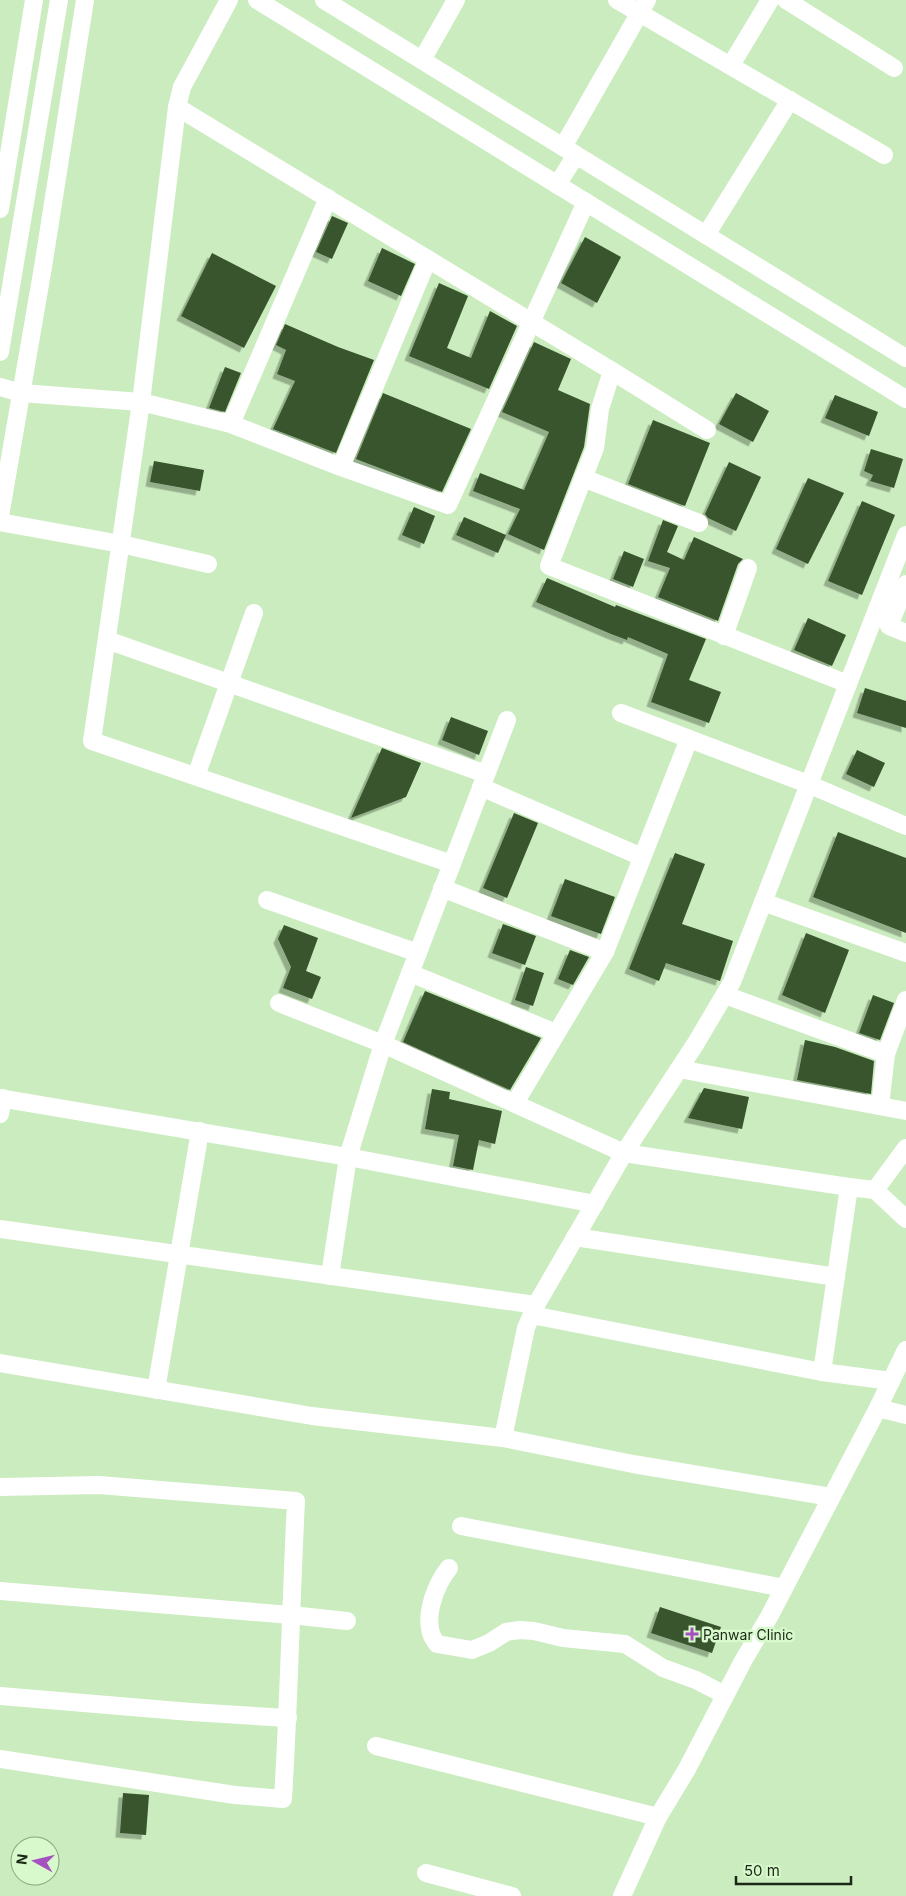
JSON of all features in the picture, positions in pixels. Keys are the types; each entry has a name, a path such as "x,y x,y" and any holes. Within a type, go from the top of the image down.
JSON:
{"street":[{"path":"0,209 34,0"},
{"path":"0,352 59,0"},
{"path":"0,516 43,267 85,0"},
{"path":"229,0 182,87 177,107 141,402 92,741 452,864"},
{"path":"256,0 906,399"},
{"path":"324,0 906,358"},
{"path":"422,60 456,0"},
{"path":"617,0 644,6 731,66 884,154"},
{"path":"731,66 770,0"},
{"path":"786,0 894,68"},
{"path":"557,185 569,151 644,6"},
{"path":"706,235 790,100"},
{"path":"177,107 707,430"},
{"path":"231,424 328,198"},
{"path":"0,387 21,392 141,402 231,424 448,505 586,202"},
{"path":"342,467 428,260"},
{"path":"612,371 600,409 595,448 550,566 848,684"},
{"path":"584,478 699,522"},
{"path":"0,522 121,544 208,564"},
{"path":"881,623 906,536"},
{"path":"724,636 748,568"},
{"path":"503,1438 526,1328 534,1310 624,1152 679,1069 732,982 848,684 881,623 906,584"},
{"path":"196,776 254,613"},
{"path":"881,623 906,633"},
{"path":"107,640 228,682 484,780 642,857"},
{"path":"621,713 808,784 906,826"},
{"path":"330,1276 348,1157 383,1044 506,720"},
{"path":"515,1104 605,952 690,740"},
{"path":"442,888 605,952"},
{"path":"267,900 418,953"},
{"path":"763,902 906,953"},
{"path":"410,973 556,1033"},
{"path":"725,994 886,1054"},
{"path":"880,1106 886,1054 906,1000"},
{"path":"279,1004 383,1044 624,1152 875,1190 906,1219"},
{"path":"679,1069 906,1111"},
{"path":"1,1103 200,1132 348,1157 595,1204"},
{"path":"156,1390 200,1132"},
{"path":"875,1190 906,1148"},
{"path":"822,1372 849,1187"},
{"path":"0,1229 330,1276 534,1310 822,1372 891,1381"},
{"path":"575,1238 836,1277"},
{"path":"622,1896 658,1817 687,1769 784,1588 878,1408 906,1350"},
{"path":"0,1362 312,1416 503,1438 633,1464 831,1497"},
{"path":"878,1408 906,1414"},
{"path":"0,1487 99,1485 296,1501 283,1800 235,1795 0,1759"},
{"path":"461,1526 784,1588"},
{"path":"449,1568 435,1594 431,1610 431,1633 437,1644 472,1650 490,1643 506,1632 520,1630 534,1631 563,1638 625,1644 663,1668 696,1680 726,1695"},
{"path":"0,1591 290,1614 347,1621"},
{"path":"0,1696 288,1718"},
{"path":"376,1746 658,1817"},
{"path":"426,1873 512,1896"}],"building":[{"path":"332,216 348,223 332,259 316,252"},
{"path":"585,237 621,257 597,303 561,283"},
{"path":"382,248 415,264 401,296 368,281"},
{"path":"212,253 276,286 244,348 181,316"},
{"path":"439,283 468,296 447,348 471,358 490,311 517,326 489,389 409,356"},
{"path":"285,324 374,360 336,453 273,429 295,381 277,374 286,350 276,345"},
{"path":"534,342 571,359 558,390 590,404 584,447 544,550 508,534 520,509 473,491 480,473 524,490 549,432 502,412"},
{"path":"225,367 241,373 225,412 209,408"},
{"path":"383,393 471,429 442,492 356,459"},
{"path":"736,393 769,411 753,442 719,424"},
{"path":"835,395 878,412 869,436 825,418"},
{"path":"653,420 710,443 685,506 628,484"},
{"path":"871,449 903,459 894,488 870,481 873,475 864,471"},
{"path":"154,461 204,470 200,491 150,482"},
{"path":"729,462 761,477 736,531 708,518 705,514"},
{"path":"808,478 844,493 808,564 776,549"},
{"path":"862,501 895,515 862,595 828,581"},
{"path":"414,507 435,516 424,544 402,535"},
{"path":"464,517 506,535 498,553 456,535"},
{"path":"663,520 678,526 667,552 684,560 694,537 743,559 738,564 718,621 658,597 670,568 648,561"},
{"path":"624,551 644,559 633,587 613,579"},
{"path":"547,578 615,607 616,605 706,639 689,680 721,692 709,723 651,702 668,654 628,637 627,640 611,634 536,602"},
{"path":"808,618 846,635 832,666 794,650"},
{"path":"865,688 906,701 906,728 857,713"},
{"path":"451,717 488,731 479,755 442,740"},
{"path":"382,748 421,763 406,797 351,818"},
{"path":"857,750 885,763 874,787 846,774"},
{"path":"514,813 538,823 507,898 483,888"},
{"path":"838,832 906,858 906,933 813,897"},
{"path":"675,853 705,864 682,924 733,941 720,981 666,963 659,981 629,969"},
{"path":"565,879 615,897 601,934 551,916"},
{"path":"503,924 536,936 525,965 492,953"},
{"path":"284,925 318,938 306,971 321,977 312,999 283,988 291,967 278,939"},
{"path":"806,933 849,950 825,1013 782,995"},
{"path":"570,950 589,957 573,985 558,979"},
{"path":"526,967 544,973 533,1006 515,1000"},
{"path":"425,991 541,1038 510,1090 403,1042"},
{"path":"873,995 894,1003 880,1040 859,1033"},
{"path":"805,1040 835,1047 874,1061 871,1094 797,1080"},
{"path":"704,1088 749,1097 742,1129 688,1118"},
{"path":"432,1089 450,1092 449,1099 502,1111 495,1144 479,1140 473,1170 453,1166 459,1135 425,1129"},
{"path":"660,1607 721,1627 712,1653 651,1633"},
{"path":"123,1793 149,1795 146,1835 120,1833"}],"place":[{"name":"Panwar Clinic","path":"692,1634"}]}
